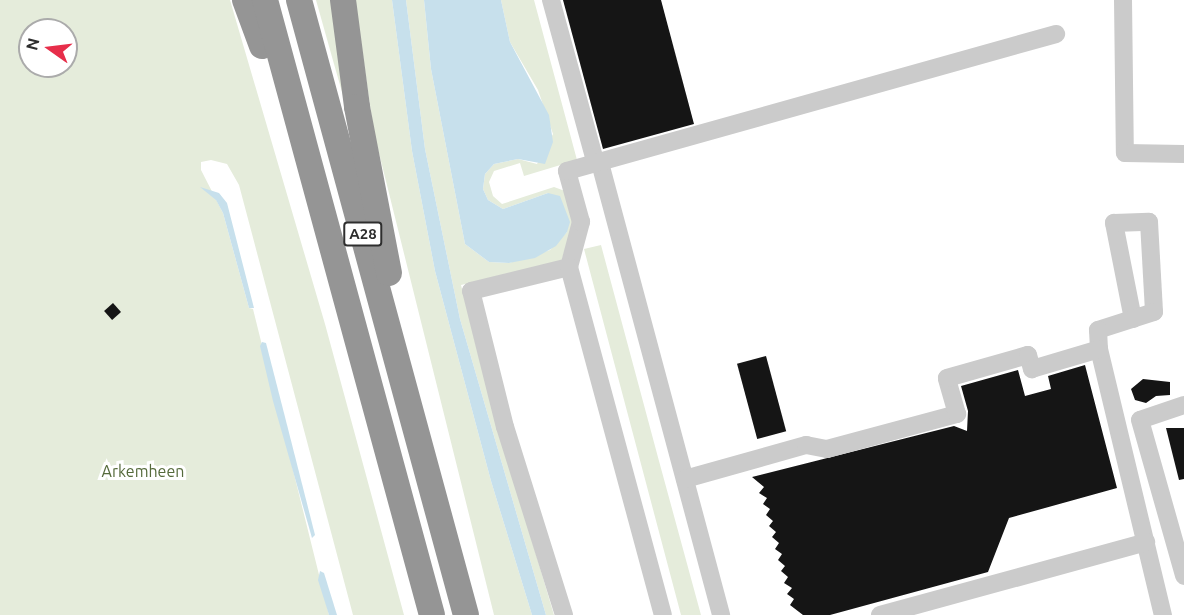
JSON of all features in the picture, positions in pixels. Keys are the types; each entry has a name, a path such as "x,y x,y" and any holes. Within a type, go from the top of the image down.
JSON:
{"highway":[{"name":"A28","path":"245,0 321,207"},
{"name":"A28","path":"265,0 432,615"},
{"name":"A28","path":"299,0 466,615"},
{"name":"A28","path":"343,0 357,107 427,468"}],"lane":[{"path":"551,0 594,157 600,163 721,615"},
{"path":"1123,0 1125,153 1184,153"},
{"path":"663,615 569,267 581,222 567,171 1056,34"},
{"path":"1133,319 1114,223 1149,222 1154,312 1133,319 1098,330 1099,349 1163,615"},
{"path":"564,615 502,417 471,291 569,267"},
{"path":"685,479 806,445 827,449 957,414 946,378 1028,355 1032,369 1099,349"},
{"path":"1184,405 1140,420 1184,576"},
{"path":"880,615 1146,542"}],"green space":[{"name":"Arkemheen","path":"0,0 230,0 325,324 404,615 353,615 239,185 227,164 211,160 201,162 201,170 223,213 249,308 253,309 329,615 0,615"},
{"path":"316,0 337,0 346,106 332,57"},
{"path":"355,0 392,0 412,151 435,271 491,481 532,615 494,615 374,133"},
{"path":"406,0 424,0 431,69 465,244 489,262 509,263 550,250 567,232 548,193 503,209 488,200 483,189 485,174 494,164 518,159 537,164 553,134 538,90 510,42 501,0 534,0 577,160 524,176 520,163 494,171 489,182 493,196 502,204 554,187 565,191 574,223 561,262 461,285 488,393 554,615 546,615 460,319 425,149"},
{"path":"601,245 701,615 681,615 584,249"}],"water":[{"path":"392,0 406,0 425,149 460,319 546,615 532,615 491,481 435,271 412,151"},
{"path":"424,0 501,0 510,42 549,115 553,142 545,164 518,159 494,164 485,174 483,189 488,200 503,209 548,193 560,196 570,222 567,232 556,246 535,258 509,263 489,262 465,244 431,69"},
{"path":"200,187 219,193 227,203 254,308 249,308 223,213 216,200"},
{"path":"262,342 266,343 285,417 315,535 312,538 273,401 260,346"},
{"path":"320,571 324,573 337,615 329,615 318,580"}],"building":[{"path":"563,0 661,0 694,124 603,149"},
{"path":"113,303 121,312 112,320 104,311"},
{"path":"766,356 786,431 757,439 737,364"},
{"path":"1085,365 1117,488 1009,518 988,572 830,615 803,615 790,605 794,599 787,594 792,588 784,583 788,577 781,571 785,566 778,560 782,554 775,549 779,543 772,537 776,532 769,526 773,521 766,515 770,509 763,504 767,498 759,493 764,487 752,477 954,426 967,431 968,411 961,386 1018,370 1025,396 1051,389 1048,376"},
{"path":"1143,379 1170,382 1170,395 1156,396 1146,403 1135,400 1131,389"},
{"path":"1166,428 1184,428 1184,479 1179,480"}]}
